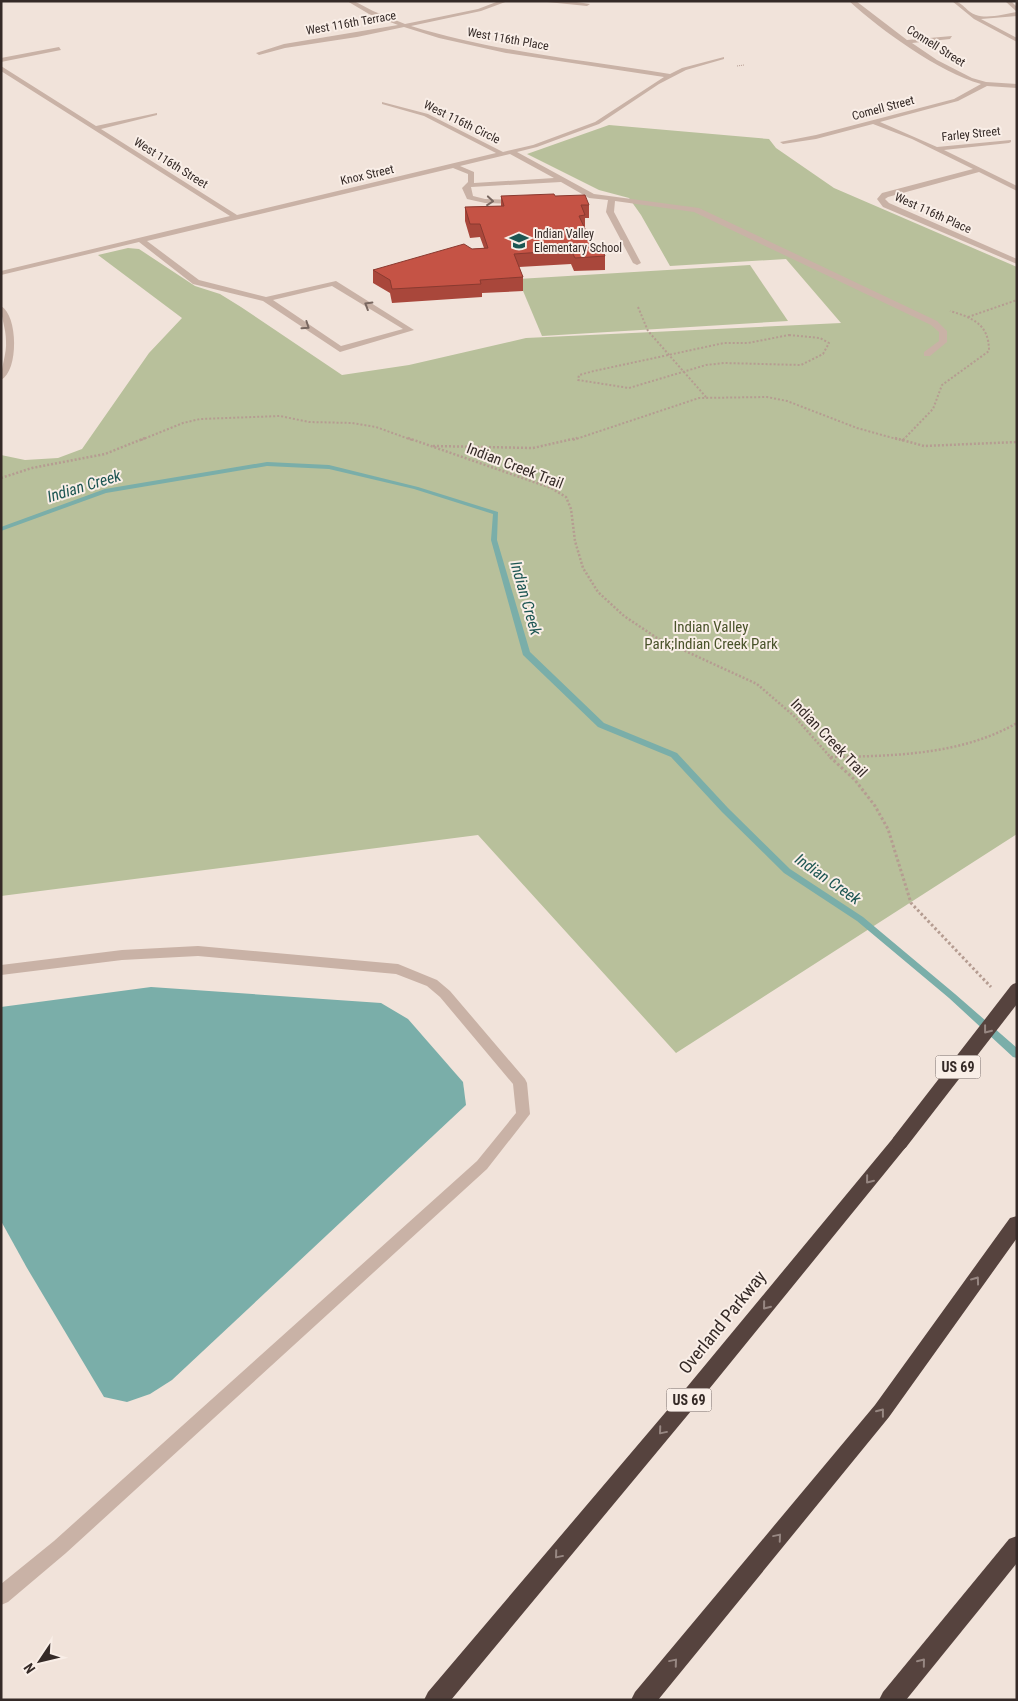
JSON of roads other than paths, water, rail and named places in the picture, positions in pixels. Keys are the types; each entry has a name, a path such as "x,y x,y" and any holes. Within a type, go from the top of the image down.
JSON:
{"highway":[{"name":"Overland Parkway","path":"436,1700 694,1393 900,1142 1017,991"},
{"path":"643,1700 882,1411 1017,1223"},
{"path":"891,1700 1017,1546"},
{"path":"426,1700 474,1654"}],"street":[{"name":"West 116th Place","path":"350,1 363,10 404,25 476,46 670,76"},
{"name":"West 116th Terrace","path":"259,52 284,46 357,36 479,10 505,1"},
{"path":"540,1 587,4"},
{"name":"Connell Street","path":"852,1 907,42 958,74 986,84 1017,86"},
{"path":"955,1 973,17 1017,40"},
{"path":"1008,1 1017,10"},
{"path":"973,17 997,17 1017,14"},
{"path":"907,42 950,38"},
{"path":"1,60 59,49"},
{"name":"Knox Street","path":"1,273 549,142 597,123 684,69 722,58"},
{"name":"West 116th Street","path":"1,68 236,217"},
{"name":"Comell Street","path":"783,142 816,137 956,100 986,84"},
{"name":"West 116th Circle","path":"384,103 426,115 502,154"},
{"name":"West 116th Street","path":"95,128 155,114"},
{"path":"874,122 1017,189"},
{"name":"Farley Street","path":"1008,141 1008,138 1017,134"},
{"name":"Farley Street","path":"935,149 1008,141 1017,145"},
{"path":"511,152 592,196"},
{"path":"455,166 472,173 471,182 466,188 470,197 485,201 524,201"},
{"name":"West 116th Place","path":"978,170 886,195 881,199 886,205 1017,262"},
{"path":"468,185 562,180"},
{"path":"572,197 592,196 696,210 934,323 943,331 944,342 927,354"},
{"path":"612,199 610,212 637,263"},
{"path":"141,240 196,282 266,299 340,349 410,330 333,283 266,299"},
{"path":"1,308 8,321 12,339 11,353 2,375"},
{"path":"1,970 122,955 198,951 398,969 432,983 444,994 520,1084 523,1114 482,1165 60,1547 1,1596"}],"water":[{"path":"151,987 381,1003 408,1019 463,1082 466,1105 172,1380 150,1394 127,1402 104,1397 1,1221 1,1007"}],"waterway":[{"name":"Indian Creek","path":"1,529 105,491 267,464 329,467 416,488 496,513 494,540 526,653 601,725 674,755 725,810 787,871 860,919 952,996 1017,1054"}],"place":[{"name":"Indian Valley Elementary School","path":"519,241"}],"park label":[{"name":"Indian Valley Park;Indian Creek Park","path":"711,636"}]}
